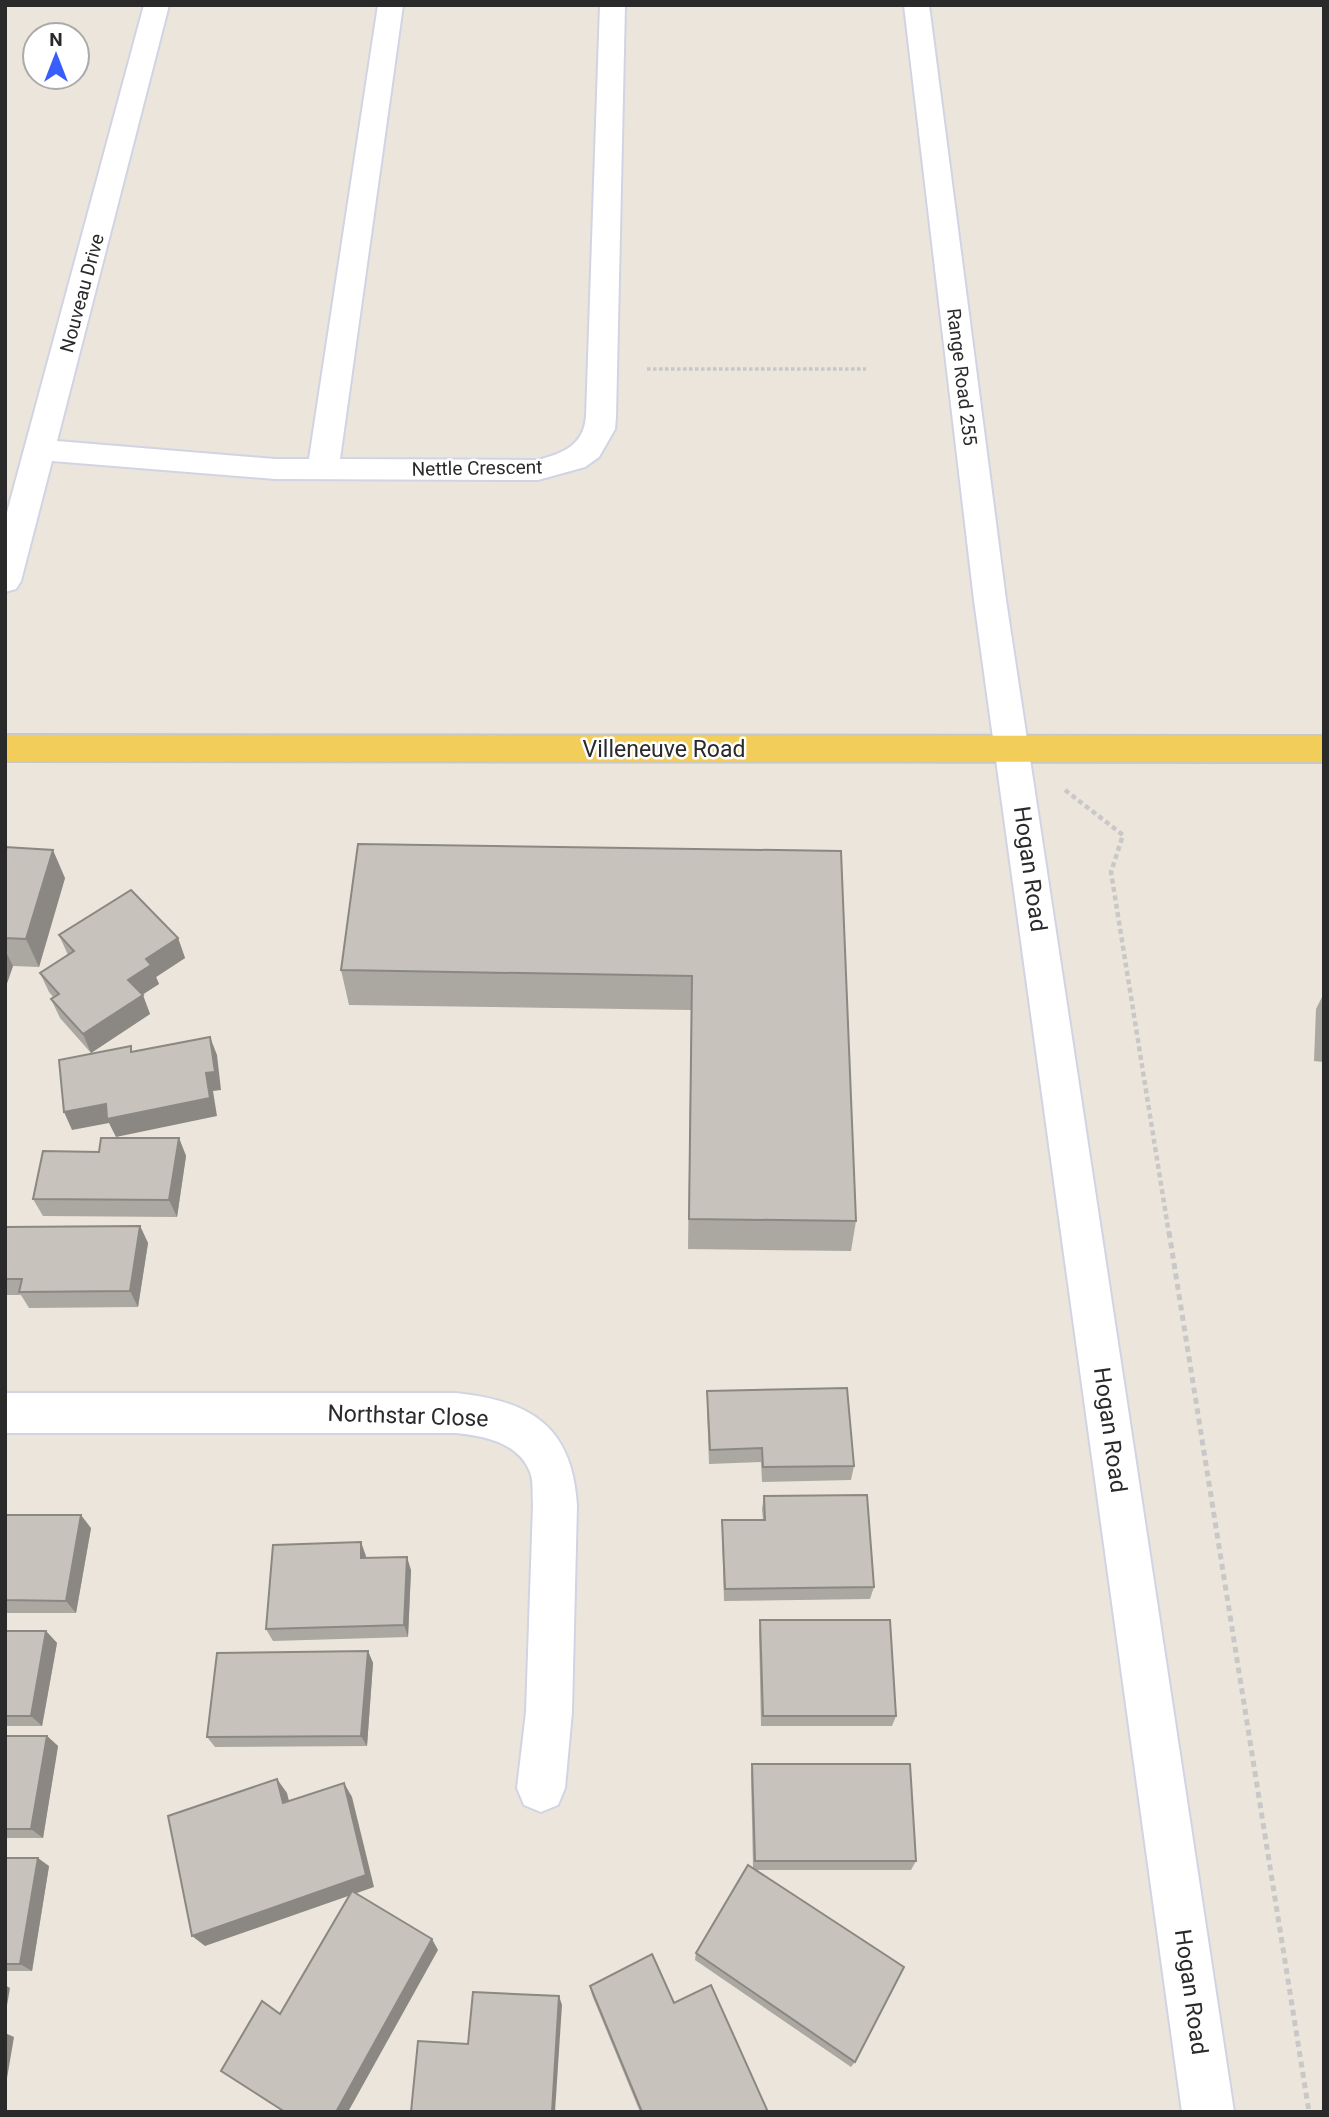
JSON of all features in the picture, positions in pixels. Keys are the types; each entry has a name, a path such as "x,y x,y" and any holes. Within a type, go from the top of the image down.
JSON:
{"main road":[{"name":"Villeneuve Road","path":"5,748 1324,749"}],"street":[{"name":"Nouveau Drive","path":"5,581 157,5"},
{"path":"323,470 391,5"},
{"name":"Nettle Crescent","path":"41,450 229,467 323,470 538,470 574,460 595,440 601,417 613,5"},
{"name":"Range Road 255","path":"916,5 990,600 1012,749"},
{"name":"Hogan Road","path":"1012,749 1208,2112"},
{"name":"Northstar Close","path":"5,1413 456,1413 486,1415 521,1429 539,1447 552,1472 555,1505 550,1712 541,1788"}],"path":[{"path":"647,369 866,369"},
{"path":"1012,749 1123,835 1111,872 1308,2112"}],"building":[{"path":"358,844 841,851 856,1221 689,1219 692,976 341,970"},
{"path":"5,847 53,850 26,939 5,938"},
{"path":"131,890 178,938 146,959 151,965 128,980 143,995 83,1034 51,999 59,994 40,973 74,951 59,935"},
{"path":"210,1037 215,1072 206,1073 210,1098 107,1119 106,1104 64,1112 59,1060 131,1046 131,1052"},
{"path":"101,1138 179,1138 169,1200 33,1199 43,1151 99,1152"},
{"path":"140,1226 130,1291 19,1292 22,1279 5,1279 5,1227"},
{"path":"847,1388 854,1466 763,1467 762,1448 710,1450 707,1391"},
{"path":"867,1495 874,1587 725,1589 722,1520 765,1520 764,1496"},
{"path":"5,1515 81,1515 66,1601 5,1600"},
{"path":"361,1542 361,1558 407,1557 404,1625 266,1629 273,1545"},
{"path":"760,1620 890,1620 896,1716 763,1716"},
{"path":"5,1631 46,1631 31,1716 5,1716"},
{"path":"368,1651 361,1736 207,1737 217,1653"},
{"path":"5,1736 47,1736 31,1829 5,1829"},
{"path":"752,1764 910,1764 916,1861 755,1861"},
{"path":"277,1779 283,1803 344,1783 366,1875 192,1936 168,1816"},
{"path":"5,1858 38,1858 20,1964 5,1964"},
{"path":"748,1865 904,1967 855,2062 696,1953"},
{"path":"352,1891 432,1939 336,2112 285,2112 221,2071 262,2001 280,2014"},
{"path":"652,1954 674,2003 711,1985 768,2112 642,2112 590,1986"},
{"path":"473,1992 559,1996 552,2112 411,2112 418,2041 468,2044"}]}
